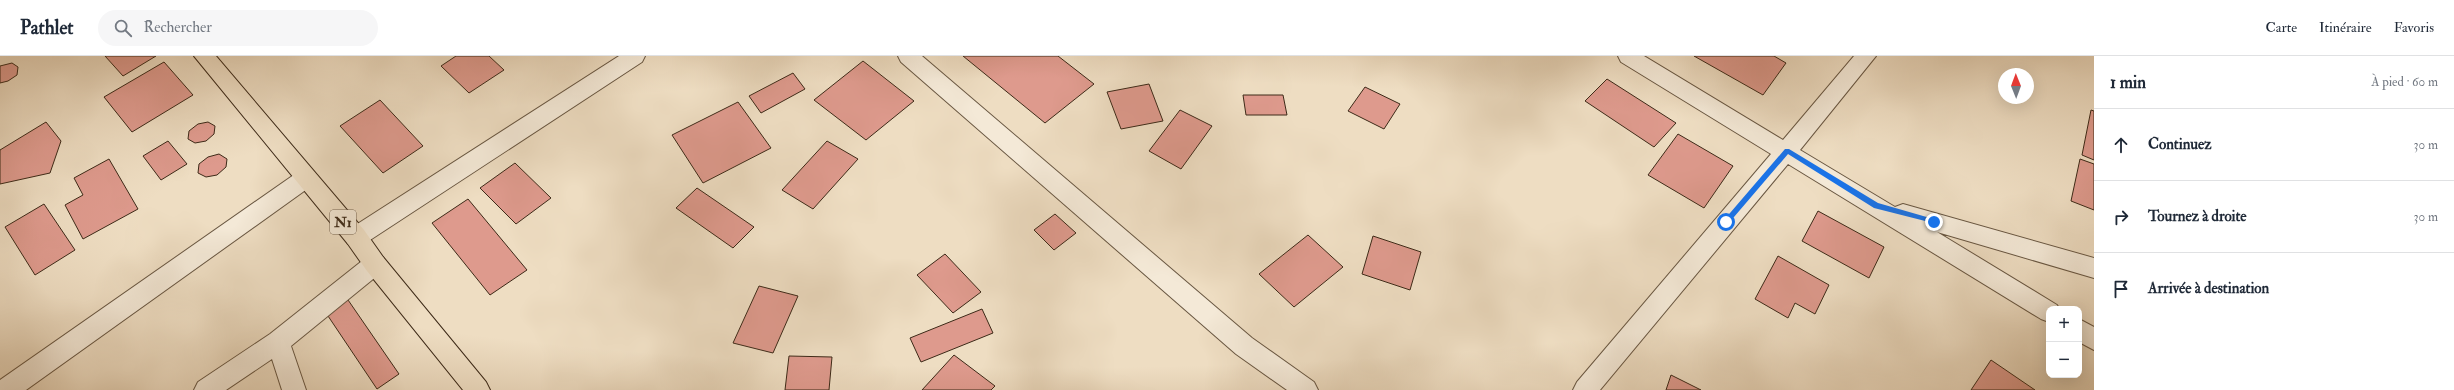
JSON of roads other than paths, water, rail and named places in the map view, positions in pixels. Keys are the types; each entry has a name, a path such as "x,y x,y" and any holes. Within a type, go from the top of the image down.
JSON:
{"highway":[{"name":"N1","path":"204,56 356,237 375,264 478,390"}],"street":[{"path":"356,237 635,56"},
{"path":"908,56 1244,346 1306,390"},
{"path":"1628,56 1787,150 2046,310"},
{"path":"1585,390 1866,56"},
{"path":"6,390 306,178"},
{"path":"1876,206 2094,268"},
{"path":"206,390 278,342 375,264"},
{"path":"2082,332 2094,339"},
{"path":"278,342 294,390"}]}
